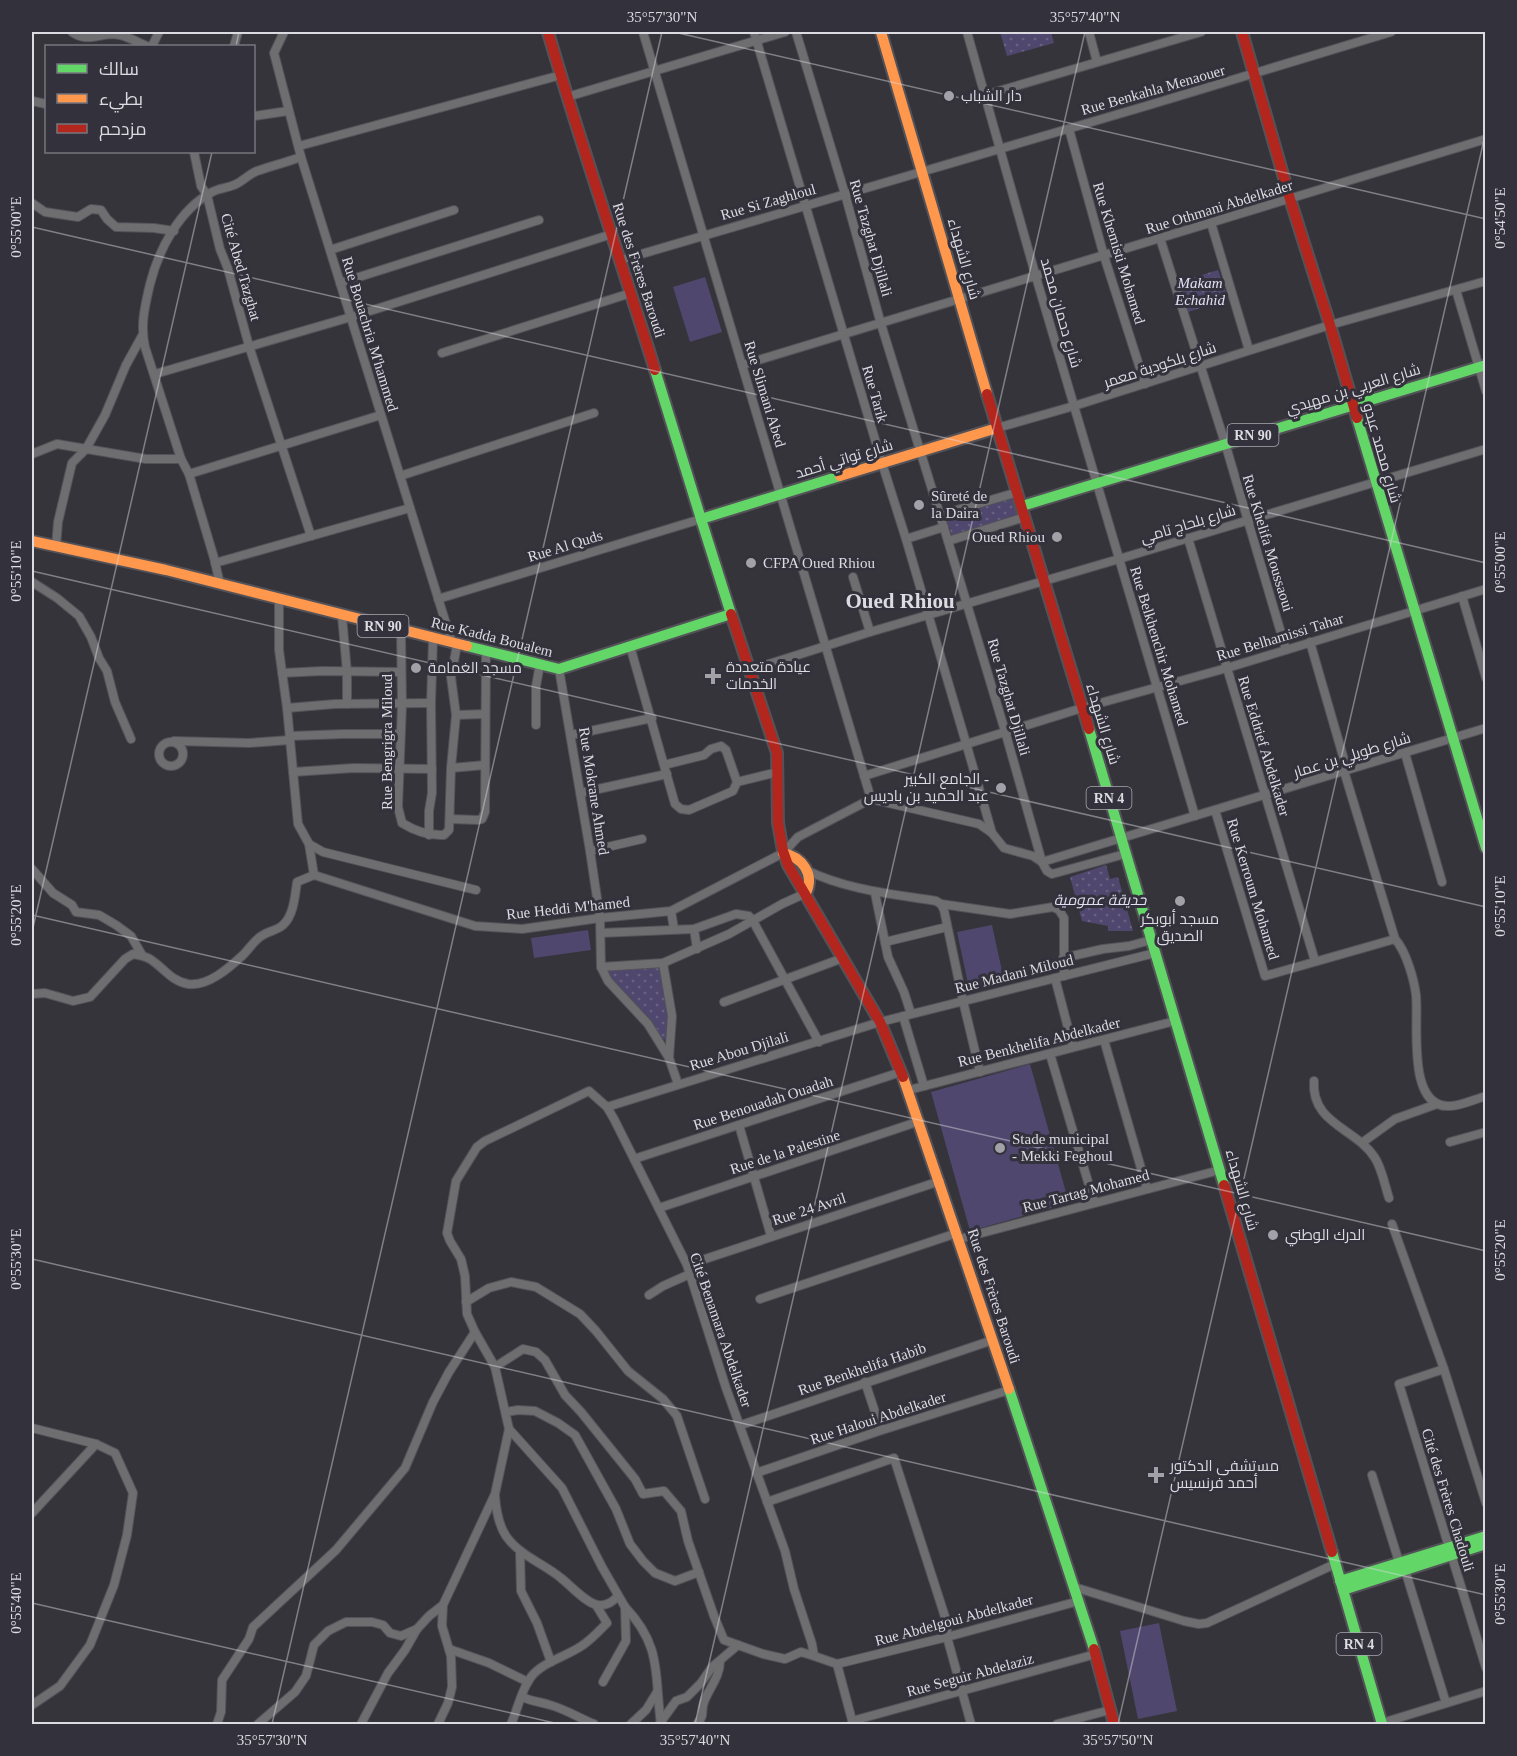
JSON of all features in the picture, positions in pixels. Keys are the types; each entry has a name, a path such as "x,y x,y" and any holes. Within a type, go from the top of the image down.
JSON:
{"main road":[{"name":"Rue des Frères Baroudi","path":"548,32 731,614"},
{"name":"شارع الشهداء","path":"881,32 1335,1564"},
{"name":"شارع محمد عبدو","path":"1242,32 1485,848"},
{"name":"شارع العربي بن مهيدي","path":"1024,512 1097,483 1482,366"},
{"name":"شارع تواتي أحمد","path":"701,519 997,428"},
{"name":"Rue Kadda Boualem","path":"32,541 166,570 559,669 731,614"},
{"path":"731,614 777,753 777,805 779,836 783,853 795,856 806,870 810,880 810,887 806,893"},
{"name":"Rue des Frères Baroudi","path":"783,853 880,1022 909,1090 1079,1601 1096,1654 1114,1725"},
{"path":"1450,1552 1485,1536"},
{"path":"1341,1585 1450,1552 1485,1544"},
{"name":"RN 4","path":"1335,1564 1382,1724"}],"street":[{"path":"72,32 92,38 105,34 120,35 147,45"},
{"path":"151,45 159,32"},
{"name":"Rue Bouachria M'hammed","path":"284,32 274,54 288,111 438,599 454,644"},
{"name":"Rue Slimani Abed","path":"643,32 871,799"},
{"path":"567,97 655,71 755,36 785,32"},
{"name":"Rue Tazghat Djillali","path":"796,32 1042,862"},
{"name":"شارع دحمان محمد","path":"967,32 999,150 1097,483"},
{"path":"1089,32 1097,62"},
{"path":"985,95 1179,35 1201,32"},
{"name":"Rue Benkahla Menaouer","path":"922,170 999,150 1391,32"},
{"name":"Rue Tarik","path":"755,36 992,833"},
{"path":"299,146 561,75"},
{"path":"255,116 288,111"},
{"name":"Rue Khemisti Mohamed","path":"1069,129 1104,256 1144,384"},
{"name":"Rue Othmani Abdelkader","path":"742,365 1485,140"},
{"path":"194,153 201,186 207,195"},
{"name":"Cité Abed Tazghat","path":"220,584 189,474 181,459 142,336 143,317 154,272 164,245 182,219 199,201 214,190 235,185 254,172 301,157"},
{"name":"Rue Si Zaghloul","path":"621,260 922,170"},
{"name":"Cité Abed Tazghat","path":"207,195 220,249 228,269 249,346 311,536"},
{"path":"32,203 45,212 78,217 91,209 101,210 116,227 174,231"},
{"path":"330,250 454,210"},
{"path":"340,283 539,220"},
{"path":"1211,223 1249,350"},
{"name":"Cité Abed Tazghat","path":"155,374 351,317 612,234"},
{"name":"Rue Khelifa Moussaoui","path":"1160,238 1225,443 1286,650"},
{"name":"شارع بلكودية معمر","path":"997,428 1330,325 1485,281"},
{"path":"1455,290 1482,366 1485,391"},
{"path":"442,352 631,293"},
{"name":"Cité Abed Tazghat","path":"56,547 58,522 72,463 86,449 105,414 126,364 142,336"},
{"path":"400,476 594,413"},
{"path":"189,474 381,415"},
{"path":"32,454 57,444 146,459 181,459"},
{"name":"شارع بلحاج تامي","path":"750,670 870,632 1485,449"},
{"name":"Rue Belkhenchir Mohamed","path":"1097,483 1195,816"},
{"path":"940,515 1017,492"},
{"path":"215,562 410,508"},
{"path":"948,541 1024,512"},
{"name":"Rue Al Quds","path":"438,599 701,519"},
{"path":"906,539 944,527"},
{"name":"Rue Eddrief Abdelkader","path":"1188,538 1315,961"},
{"path":"853,577 870,632"},
{"path":"32,582 79,616 107,671 115,702 131,739"},
{"name":"Rue Belhamissi Tahar","path":"864,776 1005,731 1227,668 1485,589"},
{"path":"1462,596 1485,678"},
{"path":"32,994 45,993 64,1000 81,1000 90,997 124,959 133,954 142,955 151,960 177,981 200,984 231,965 261,936 284,925 291,912 297,882 314,875 309,844 298,824 279,650 279,600"},
{"path":"342,616 347,672 347,704"},
{"name":"Rue Bengrigra Miloud","path":"401,631 402,705 398,807 402,824 429,835"},
{"path":"433,639 429,835 442,836 449,830 456,715 451,677 454,644"},
{"path":"1310,642 1395,939 1402,947 1416,994 1418,1064 1421,1083 1428,1097 1437,1104"},
{"path":"630,646 675,804 685,810 733,791 737,782 726,750 721,746 711,749 704,755 664,765"},
{"path":"450,819 478,820 484,816 486,651"},
{"path":"536,725 536,686 540,664"},
{"name":"Rue Mokrane Ahmed","path":"559,669 600,918 601,967"},
{"path":"282,674 322,671 400,672"},
{"path":"286,708 347,704 431,704"},
{"path":"456,715 485,714"},
{"path":"571,735 652,718"},
{"name":"شارع طويلي بن عمار","path":"1042,862 1485,728"},
{"path":"174,741 249,743 344,734 400,734"},
{"path":"1405,753 1442,882"},
{"path":"451,768 484,765"},
{"path":"293,772 354,768 432,769"},
{"path":"737,782 778,772"},
{"path":"580,793 666,774"},
{"path":"871,799 979,824 992,833 1004,848 1033,856 1042,862 1047,871 1052,874 1125,854"},
{"name":"Rue Heddi M'hamed","path":"314,875 474,926 522,929 671,911 783,853 798,837 871,799"},
{"name":"Rue Kerroum Mohamed","path":"1215,810 1265,976 1315,961"},
{"path":"590,851 642,839"},
{"path":"309,844 323,852 476,890"},
{"path":"32,869 53,893 72,905 76,912 99,915 131,936 142,955"},
{"path":"806,870 823,878 875,893 936,901 941,904 1010,914 1053,907 1059,910 1064,918 1063,958 1059,977 1073,1047"},
{"path":"678,1084 669,1058 648,1024 608,981 601,967 663,963 729,934 806,893"},
{"path":"875,893 888,957 904,992 907,1015 924,1086"},
{"path":"941,904 980,1071"},
{"path":"671,911 674,929"},
{"path":"601,933 694,929 736,914 748,916 753,921 819,1042"},
{"path":"885,942 947,927"},
{"path":"694,929 697,949"},
{"path":"1315,961 1395,939"},
{"name":"Rue Madani Miloud","path":"1063,958 1151,940"},
{"name":"Rue Madani Miloud","path":"880,1022 1155,953"},
{"path":"724,1002 843,958"},
{"path":"663,963 672,1016 669,1058"},
{"name":"Rue Benkhelifa Abdelkader","path":"909,1090 1175,1021"},
{"name":"Rue Abou Djilali","path":"607,1107 880,1022"},
{"path":"1104,1040 1147,1189"},
{"path":"1050,1054 1094,1202"},
{"name":"Rue Benouadah Ouadah","path":"634,1160 901,1072"},
{"path":"1314,1081 1313,1093 1324,1115 1362,1142 1376,1159 1389,1198"},
{"path":"438,1725 452,1687 451,1656 442,1626 443,1605 495,1494 509,1429 495,1367 467,1314 462,1259 447,1233 456,1181 477,1147 485,1141 589,1091 607,1107"},
{"path":"1362,1142 1395,1119 1437,1104 1451,1106 1485,1096"},
{"name":"Cité Benamara Abdelkader","path":"607,1107 687,1264 726,1388 785,1551 814,1656"},
{"name":"Rue de la Palestine","path":"659,1208 920,1121"},
{"path":"738,1125 771,1236"},
{"path":"1450,1142 1485,1132"},
{"name":"Rue Tartag Mohamed","path":"760,1299 958,1236 1220,1170"},
{"name":"Rue 24 Avril","path":"687,1264 940,1180"},
{"path":"1392,1224 1444,1369 1485,1503"},
{"path":"650,1294 690,1274"},
{"path":"466,1302 489,1287 511,1282 536,1287 580,1314 628,1371 663,1399 676,1416 705,1499"},
{"path":"217,1725 221,1712 222,1680 249,1639 253,1627 336,1550 405,1468 433,1402 475,1332"},
{"name":"Rue Benkhelifa Habib","path":"741,1425 993,1340"},
{"path":"495,1367 523,1349 536,1352 544,1360 565,1395 635,1479 643,1494 664,1491 681,1511 688,1540 724,1640 786,1659 801,1652 837,1664 852,1723"},
{"name":"Cité des Frères Chadouli","path":"1444,1369 1399,1384 1485,1668"},
{"path":"865,1382 881,1430"},
{"name":"Rue Haloui Abdelkader","path":"756,1473 1009,1389"},
{"path":"506,1412 535,1411 575,1435 616,1509 630,1544 655,1573 675,1581 699,1572"},
{"path":"32,1428 96,1444 115,1454 133,1493 127,1534 114,1585 90,1645 60,1686 32,1705"},
{"path":"509,1429 562,1488 618,1596 637,1620 650,1643 656,1661 660,1724"},
{"path":"32,1513 96,1444"},
{"path":"767,1502 894,1458 947,1623 947,1637 971,1725"},
{"path":"1372,1475 1446,1703"},
{"path":"495,1494 496,1512 505,1535 520,1551 559,1576 596,1605 607,1623 582,1646 532,1675 511,1725"},
{"path":"520,1551 521,1591 537,1623 551,1662"},
{"path":"1074,1587 1199,1624 1207,1623 1335,1564"},
{"path":"596,1605 610,1604 618,1596"},
{"name":"Rue Abdelgoui Abdelkader","path":"837,1664 1079,1601"},
{"path":"361,1725 388,1673 417,1629 443,1605"},
{"path":"603,1682 626,1641 625,1607"},
{"path":"258,1725 295,1692 306,1676 314,1645 328,1631 346,1622 372,1622 383,1626 390,1633 402,1636 417,1629"},
{"path":"660,1724 676,1701 687,1697 712,1667 738,1645"},
{"path":"449,1649 489,1663 528,1682"},
{"name":"Rue Seguir Abdelaziz","path":"852,1723 1096,1654"},
{"path":"696,1725 703,1717 703,1703 720,1670 720,1661"},
{"path":"631,1725 646,1710 658,1691"},
{"path":"1382,1724 1485,1691"},
{"path":"522,1697 571,1713 594,1725"},
{"path":"1057,1725 1110,1710"}],"green space":[{"path":"1000,32 1051,32 1054,43 1007,56"},
{"name":"Makam Echahid","path":"1218,270 1228,299 1188,312 1179,282"},
{"path":"705,277 722,332 690,342 673,287"},
{"path":"1013,498 1018,515 952,536 946,518"},
{"name":"حديقة عمومية","path":"1106,865 1110,879 1118,877 1133,931 1108,931 1108,926 1082,921 1070,877"},
{"path":"992,925 1004,980 969,988 957,932"},
{"path":"588,930 591,950 534,958 531,938"},
{"path":"661,966 669,1018 668,1041 659,1037 613,982 607,971"},
{"name":"Stade municipal - Mekki Feghoul","path":"1030,1064 1069,1203 970,1231 931,1092"},
{"path":"1159,1623 1177,1711 1138,1719 1120,1631"}],"traffic: fast":[{"path":"1022,506 1486,365"},
{"path":"655,370 701,519"},
{"path":"1357,418 1486,848"},
{"path":"467,646 559,669 731,614 701,519 840,476"},
{"path":"1089,729 1224,1185"},
{"path":"1009,1389 1094,1649"},
{"path":"1340,1581 1486,1536"},
{"path":"1343,1590 1486,1544"},
{"path":"1332,1552 1382,1724"}],"traffic: slow":[{"path":"881,32 987,394"},
{"path":"840,476 997,428"},
{"path":"32,541 166,570 467,646"},
{"path":"783,853 796,858 805,867 809,879 806,893"},
{"path":"903,1077 1009,1389"}],"traffic: jam":[{"path":"548,32 655,370"},
{"path":"1242,32 1357,418"},
{"path":"987,394 1089,729"},
{"path":"731,614 777,753 778,823 788,865 880,1022 903,1077"},
{"path":"1224,1185 1332,1552"},
{"path":"1094,1649 1114,1724"}],"place":[{"name":"دار الشباب","path":"949,96"},
{"name":"Sûreté de la Daira","path":"919,505"},
{"name":"Oued Rhiou","path":"1057,537"},
{"name":"CFPA Oued Rhiou","path":"751,563"},
{"name":"مسجد الغمامة","path":"416,668"},
{"name":"عيادة متعددة الخدمات","path":"713,676"},
{"name":"الجامع الكبير - عبد الحميد بن باديس","path":"1001,788"},
{"name":"مسجد أبوبكر الصديق","path":"1180,901"},
{"name":"Stade municipal - Mekki Feghoul","path":"1000,1148"},
{"name":"الدرك الوطني","path":"1273,1235"},
{"name":"مستشفى الدكتور أحمد فرنسيس","path":"1156,1475"}],"district":[{"name":"Oued Rhiou","path":"900,601"}]}
